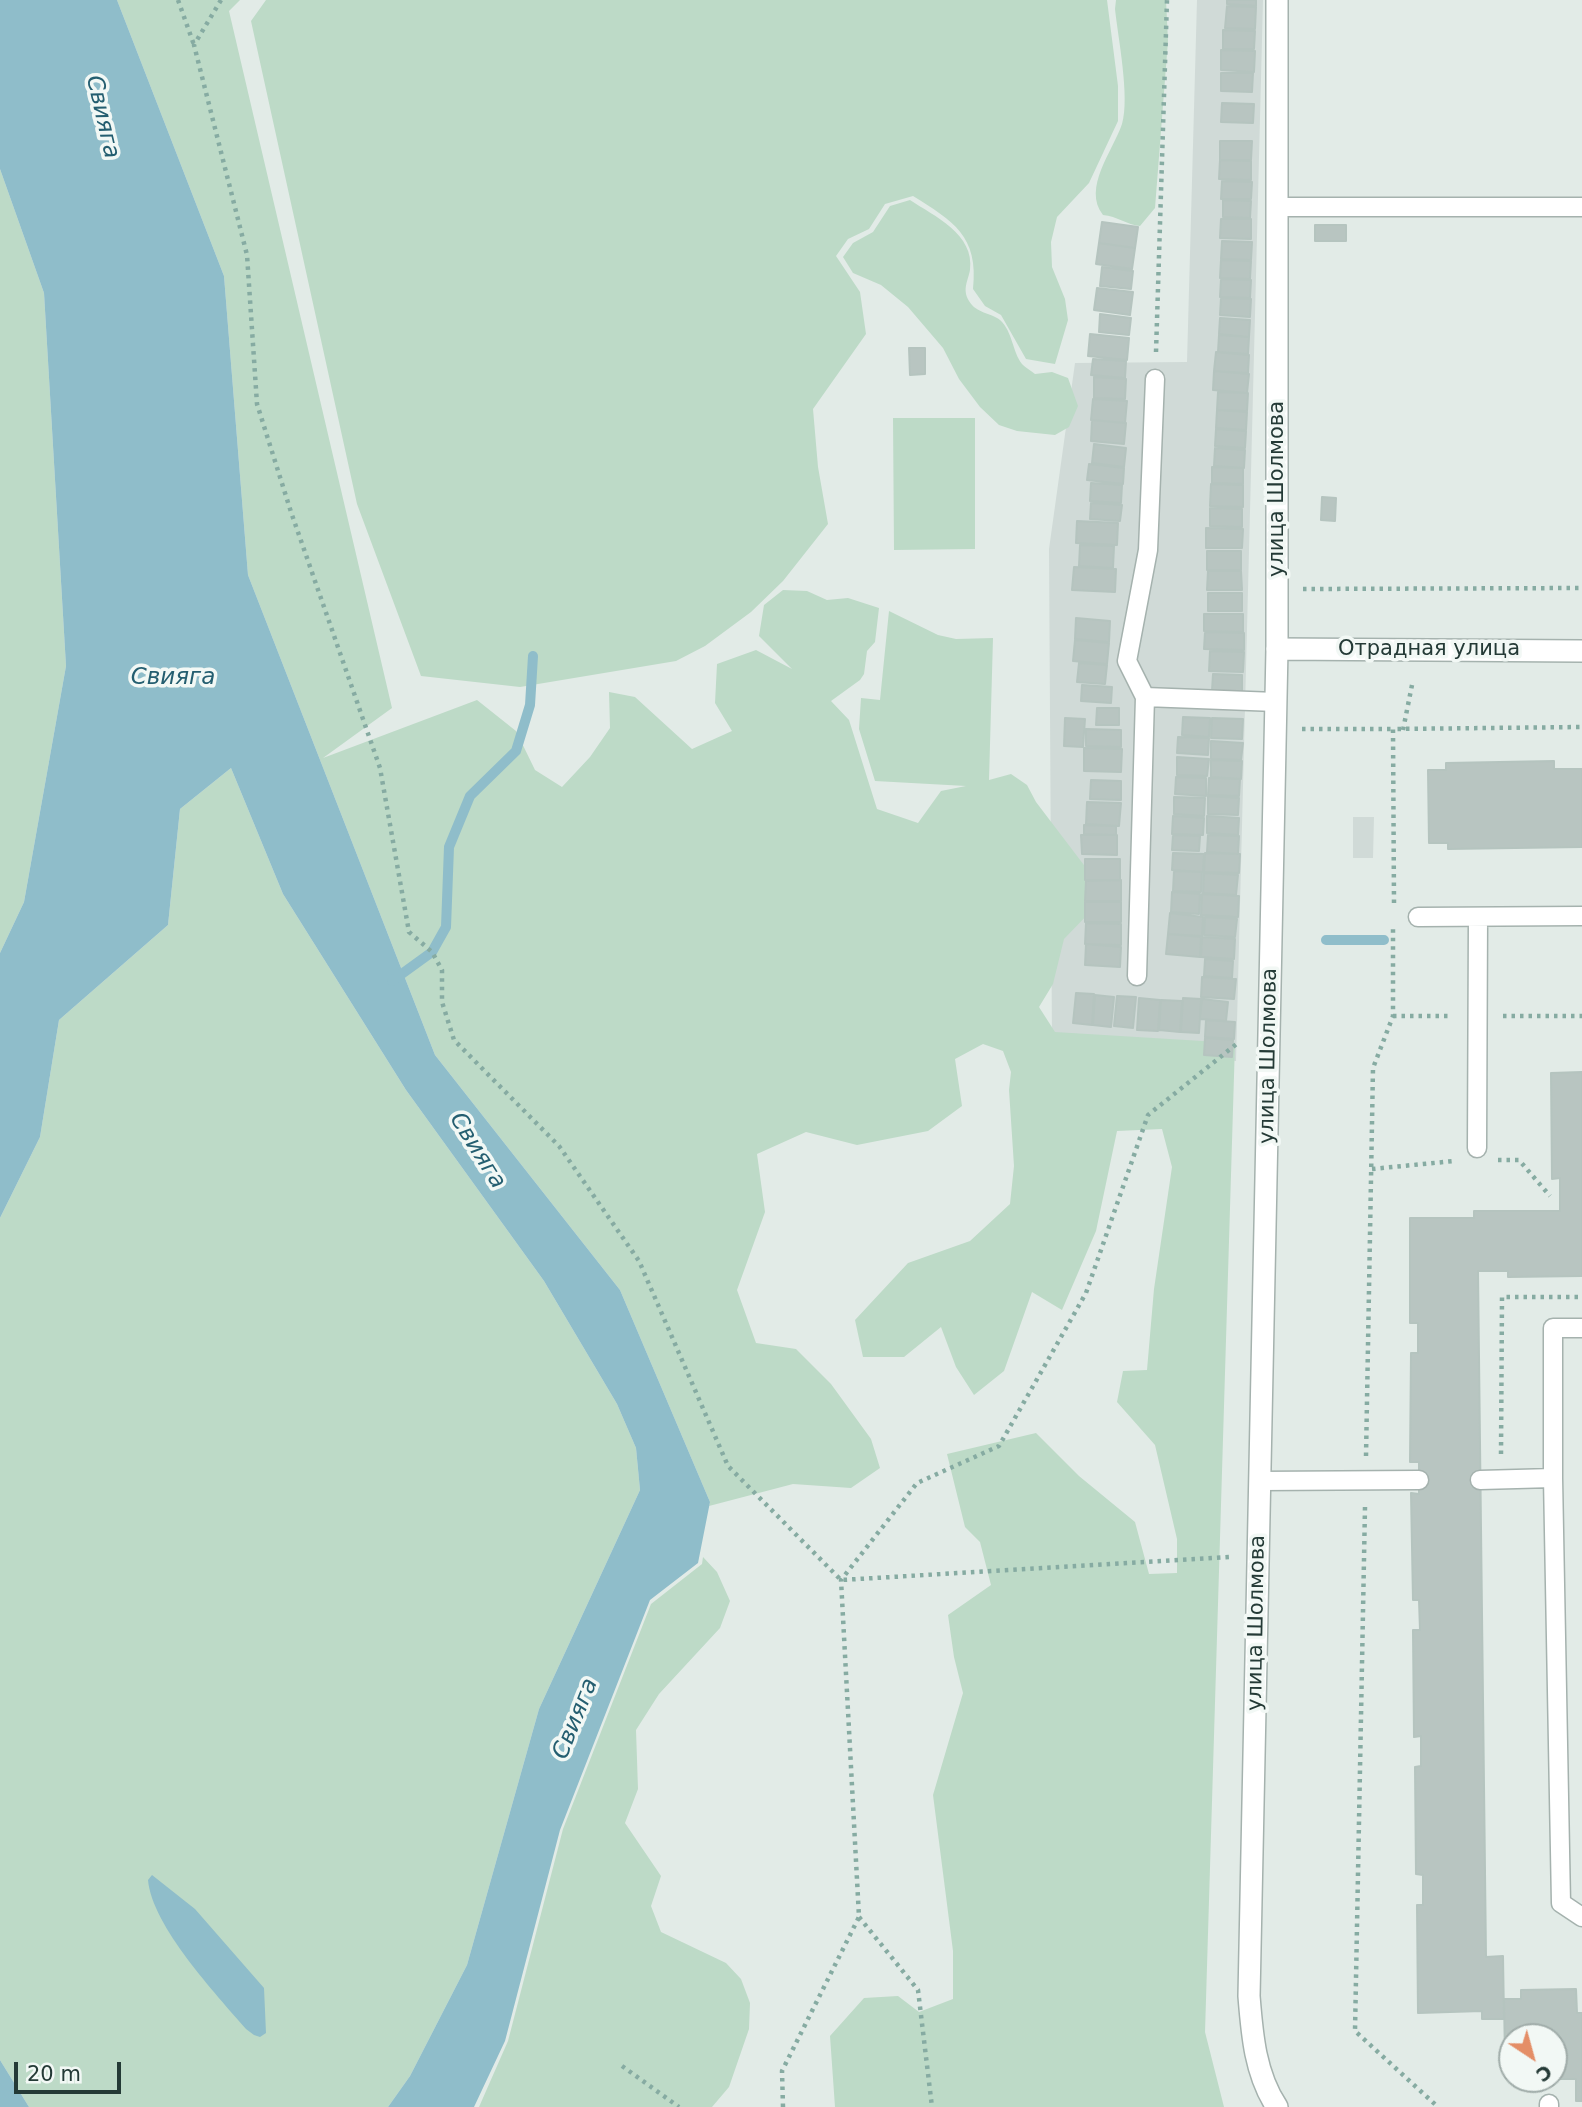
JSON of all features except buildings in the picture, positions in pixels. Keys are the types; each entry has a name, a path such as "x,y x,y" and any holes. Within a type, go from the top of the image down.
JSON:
{"street":[{"name":"улица Шолмова","path":"1277,2107 1259,2070 1252,2035 1249,1996 1276,729 1278,0"},
{"name":"Отрадная улица","path":"1277,649 1582,651"}],"lane":[{"path":"1278,207 1582,207"},
{"path":"1137,976 1145,697 1127,661 1148,550 1155,379"},
{"path":"1145,697 1276,702"},
{"path":"1418,917 1582,916"},
{"path":"1477,1148 1478,917"},
{"path":"1582,1328 1553,1328 1561,1903 1582,1917"},
{"path":"1480,1480 1553,1478"},
{"path":"1260,1481 1419,1480"}],"path":[{"path":"178,0 194,45 247,255 257,404 291,512 380,768 409,932 432,952 442,971 442,1002 454,1040 559,1146 639,1261 728,1466 841,1580 1259,1555"},
{"path":"194,45 221,0"},
{"path":"1155,379 1167,0"},
{"path":"1278,589 1582,588"},
{"path":"1404,730 1412,685"},
{"path":"1276,729 1582,727"},
{"path":"1392,729 1394,907"},
{"path":"1394,921 1393,1016 1373,1068 1355,2031 1438,2107"},
{"path":"783,2107 782,2071 859,1917 841,1580 917,1483 999,1446 1086,1293 1149,1115 1270,1017"},
{"path":"1500,1479 1502,1297 1582,1297"},
{"path":"859,1917 918,1990 932,2107"},
{"path":"622,2066 680,2107"}],"shaded area":[{"path":"1197,0 1263,0 1236,1061 1199,1060 1052,1043 1049,549 1075,363 1187,362"},
{"path":"1353,817 1374,817 1373,858 1353,858"}],"green space":[{"path":"117,0 240,0 229,11 392,708 323,758 477,700 516,731 535,770 562,787 590,757 610,728 609,692 635,697 692,749 732,731 715,703 717,664 756,650 792,669 759,636 764,605 783,590 807,591 827,600 848,598 879,608 875,642 867,651 864,674 860,680 831,701 849,720 877,809 918,823 941,791 966,786 875,781 859,729 861,698 880,700 889,611 938,635 956,639 993,638 989,780 1011,774 1027,785 1036,802 1093,877 1091,911 1064,939 1053,984 1039,1007 1055,1032 1235,1043 1205,2032 1224,2107 835,2107 830,2036 864,1998 898,1996 919,2012 953,1999 953,1951 933,1795 963,1693 948,1615 991,1585 980,1542 965,1527 947,1454 1036,1433 1079,1476 1135,1522 1149,1574 1177,1573 1177,1539 1155,1445 1117,1402 1123,1371 1147,1370 1154,1289 1172,1167 1162,1129 1117,1131 1096,1231 1062,1310 1032,1292 1004,1371 974,1395 956,1367 941,1327 904,1357 863,1357 855,1320 908,1263 970,1241 1010,1204 1014,1166 1009,1090 1011,1072 1003,1051 983,1044 955,1059 962,1106 928,1131 857,1145 806,1132 757,1154 765,1212 737,1290 756,1343 796,1349 831,1384 871,1439 880,1468 851,1488 793,1484 709,1506 710,1502 620,1290 435,1055 248,575 224,276"},
{"path":"266,0 1107,0 1118,86 1118,121 1089,183 1057,217 1051,242 1052,267 1065,299 1068,320 1055,364 1026,359 1001,315 985,306 973,289 974,271 967,243 951,222 913,196 885,204 869,229 848,239 836,256 860,292 866,334 813,409 818,467 828,524 783,581 751,612 705,646 676,661 520,687 421,676 357,504 251,21"},
{"path":"1116,0 1166,0 1168,41 1155,208 1140,226 1103,215 1097,204 1097,181 1122,124 1124,112"},
{"path":"0,169 44,293 66,666 24,902 0,953"},
{"path":"910,200 960,236 970,257 967,297 976,308 1000,320 1022,364 1035,374 1052,372 1068,378 1078,406 1069,427 1055,435 1017,431 999,425 980,407 959,379 943,348 908,307 881,285 853,273 843,257 853,243 873,232 890,206"},
{"path":"893,418 975,418 975,549 894,550"},
{"path":"231,768 283,894 406,1090 544,1281 617,1404 636,1448 640,1490 539,1709 467,1965 410,2076 388,2107 29,2107 0,2060 0,1218 40,1137 59,1020 168,925 180,809"},
{"path":"703,1557 717,1572 730,1601 720,1628 659,1694 636,1730 638,1789 625,1823 661,1876 651,1906 661,1932 726,1963 741,1979 750,2003 749,2029 729,2087 712,2107 479,2107 508,2041 563,1829 651,1604 702,1564"}],"water":[{"name":"Свияга","path":"0,0 117,0 224,276 248,575 435,1055 620,1290 710,1502 698,1563 650,1600 560,1830 505,2041 474,2107 388,2107 410,2076 467,1965 539,1709 640,1490 636,1448 617,1404 544,1281 406,1090 283,894 231,768 180,809 168,925 59,1020 40,1137 0,1218 0,953 24,902 66,666 44,293 0,169"},
{"path":"152,1875 195,1909 264,1988 266,2033 260,2037 246,2029 187,1959 161,1918 152,1898 148,1880"},
{"path":"0,2060 29,2107 0,2107"}],"waterway":[{"path":"392,981 432,952 446,927 449,847 470,796 516,751 530,705 533,656"},
{"path":"1326,940 1384,940"}]}
